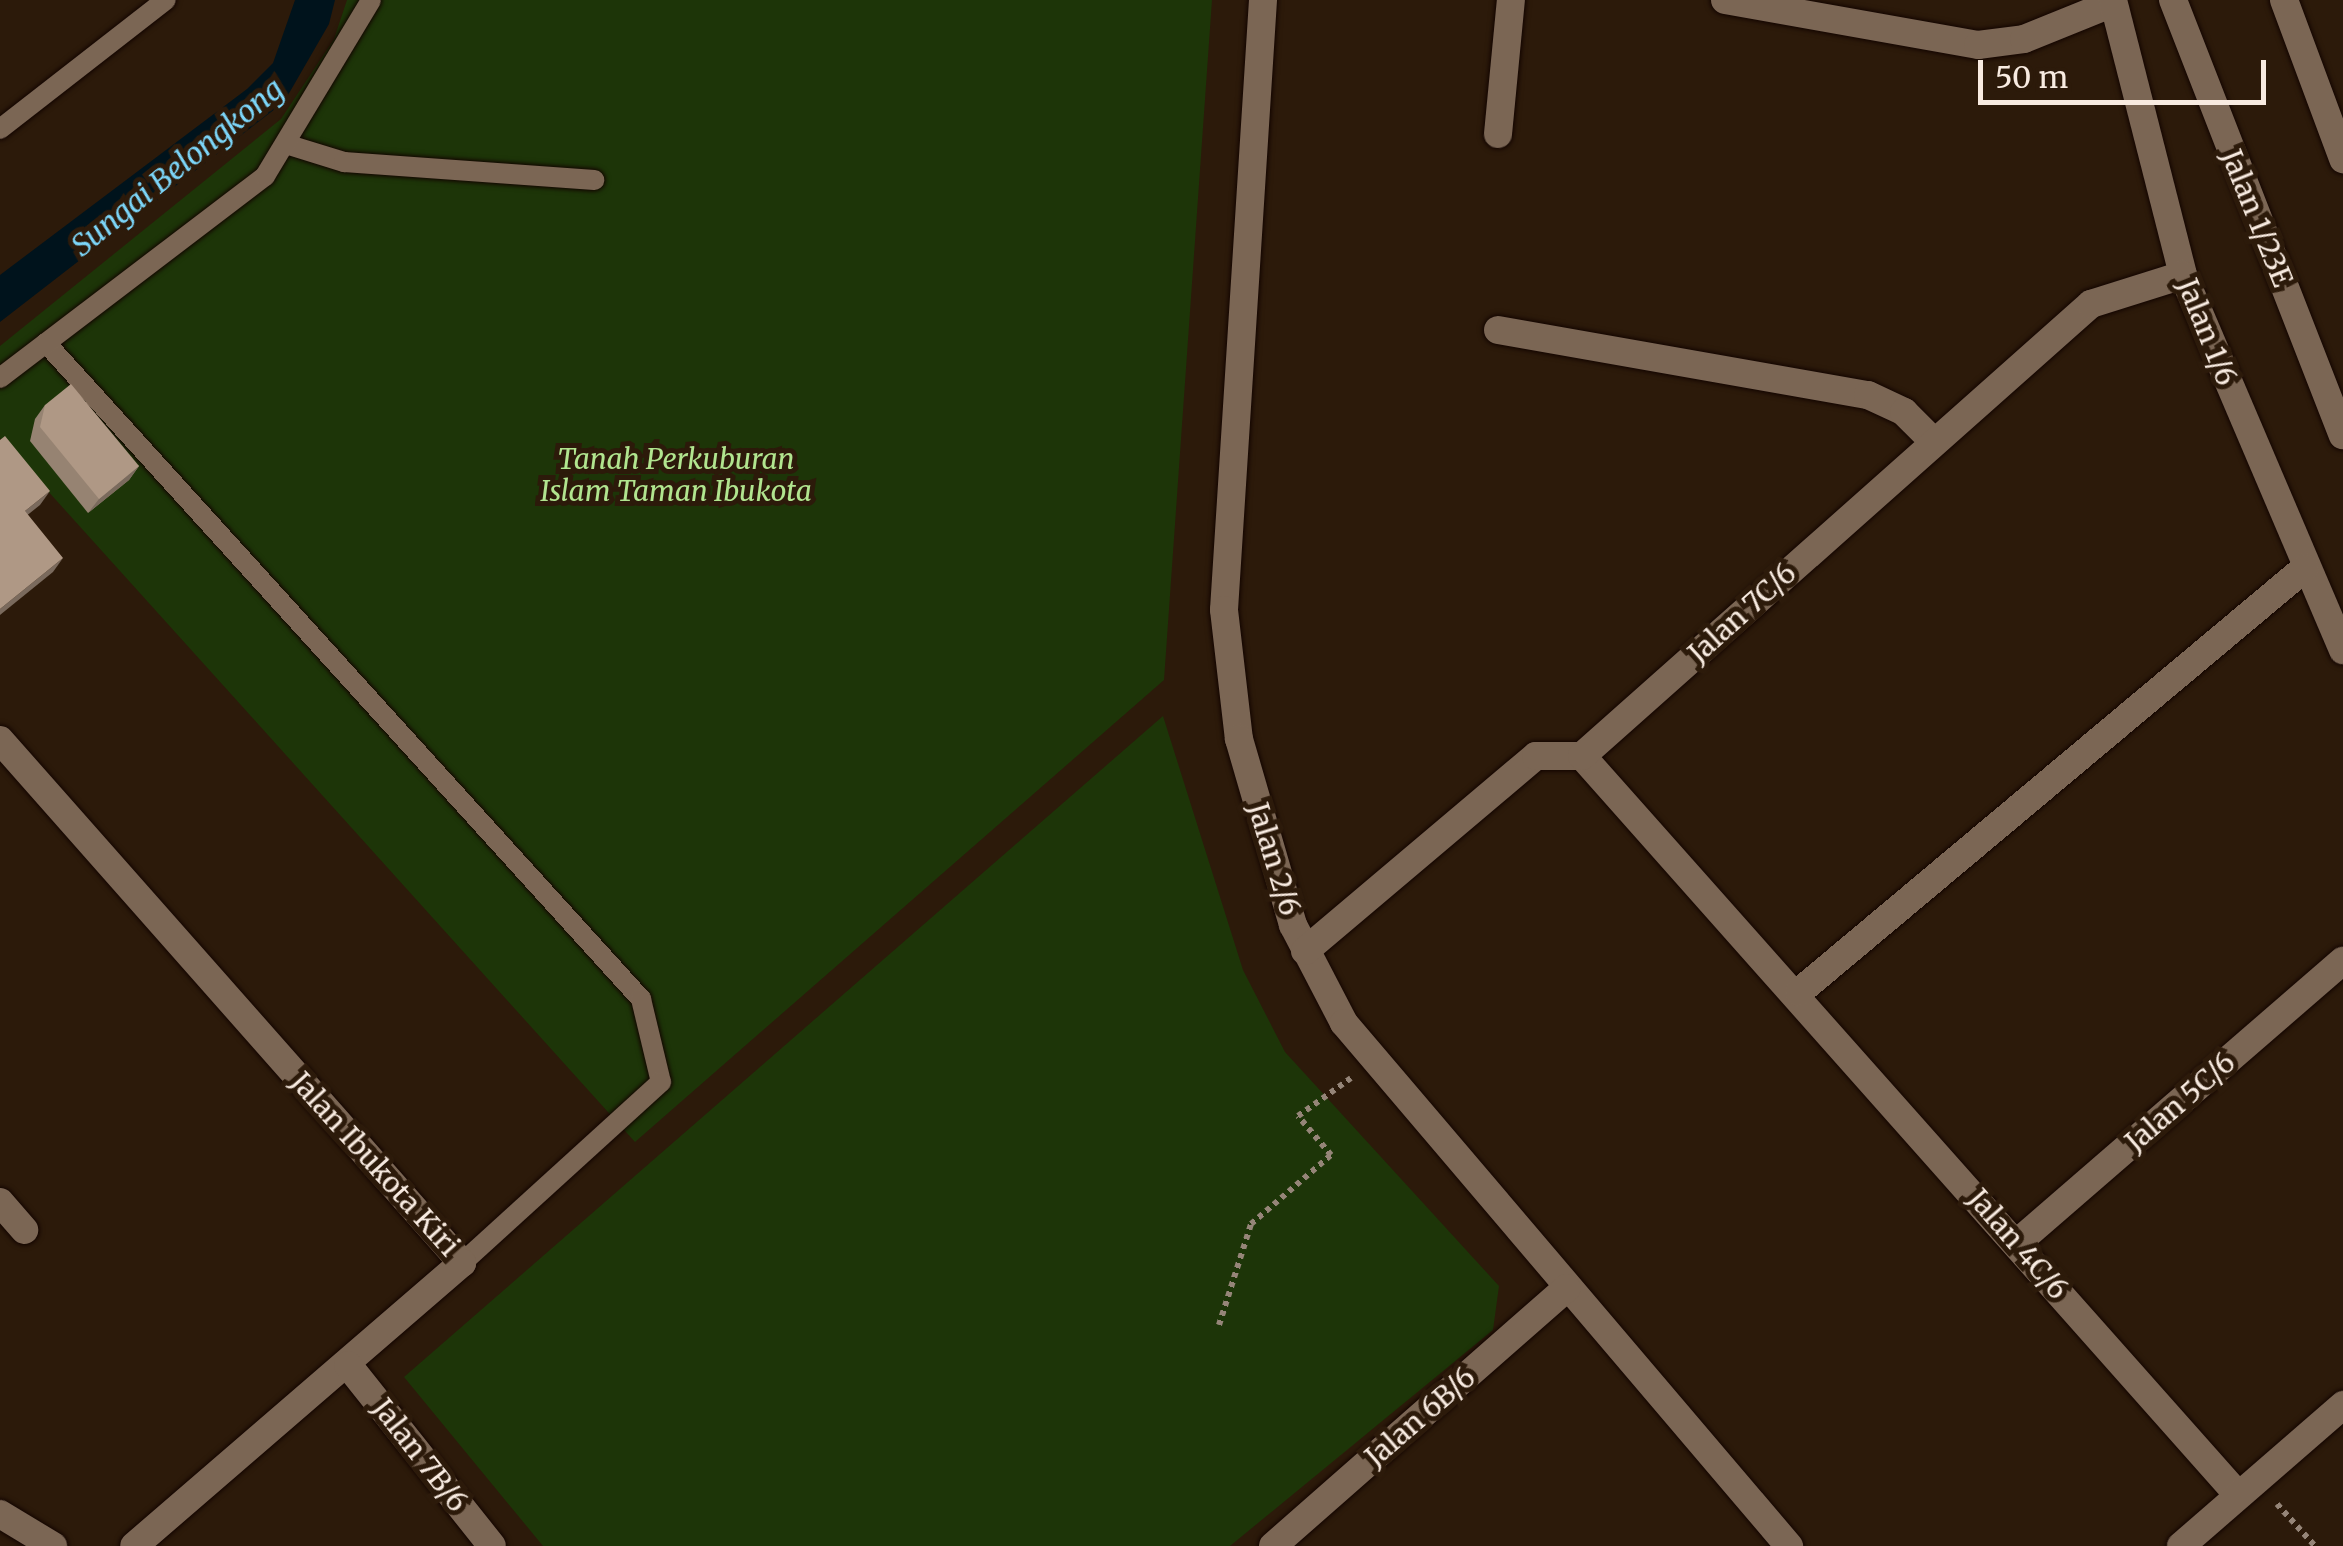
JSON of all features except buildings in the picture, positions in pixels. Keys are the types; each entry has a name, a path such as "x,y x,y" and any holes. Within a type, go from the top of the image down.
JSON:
{"street":[{"name":"Jalan 2/6","path":"1263,0 1224,610 1239,739 1306,952 1344,1023 1775,1541"},
{"path":"1498,134 1512,0"},
{"path":"1726,0 1978,45 2024,39 2113,2"},
{"name":"Jalan 1/23E","path":"2173,0 2343,435"},
{"path":"2284,0 2343,158"},
{"name":"Jalan 1/6","path":"2113,2 2183,275 2343,650"},
{"name":"Jalan 7C/6","path":"1582,756 2091,304 2183,275"},
{"path":"1498,330 1868,395 1904,412 1934,442"},
{"path":"1799,992 2305,568"},
{"name":"Jalan Ibukota Kiri","path":"0,740 462,1263 134,1546"},
{"path":"1306,952 1536,756 1582,756"},
{"name":"Jalan 4C/6","path":"1582,756 1799,992 2017,1243 2248,1488"},
{"name":"Jalan 5C/6","path":"2017,1243 2343,961"},
{"path":"0,1202 24,1230"},
{"name":"Jalan 6B/6","path":"1273,1546 1567,1288"},
{"name":"Jalan 7B/6","path":"348,1365 492,1546"},
{"path":"2181,1546 2343,1404"},
{"path":"0,1514 53,1546"}],"lane":[{"path":"0,129 166,0"},
{"path":"0,378 266,176 289,145 371,0"},
{"path":"289,145 344,162 594,180"},
{"path":"46,344 641,999 661,1082 462,1263"}],"path":[{"path":"1219,1325 1251,1224 1331,1155 1298,1116 1376,1060"},
{"path":"2248,1488 2315,1546"}],"green space":[{"name":"Tanah Perkuburan Islam Taman Ibukota","path":"347,0 1212,0 1164,680 635,1142 0,438 0,346 281,119 334,39"},
{"path":"1163,716 1243,970 1285,1052 1499,1286 1493,1330 1230,1546 543,1546 404,1377"}],"water":[{"name":"Sungai Belongkong","path":"295,0 335,0 329,24 284,102 0,322 0,275 247,89 273,63"}]}
